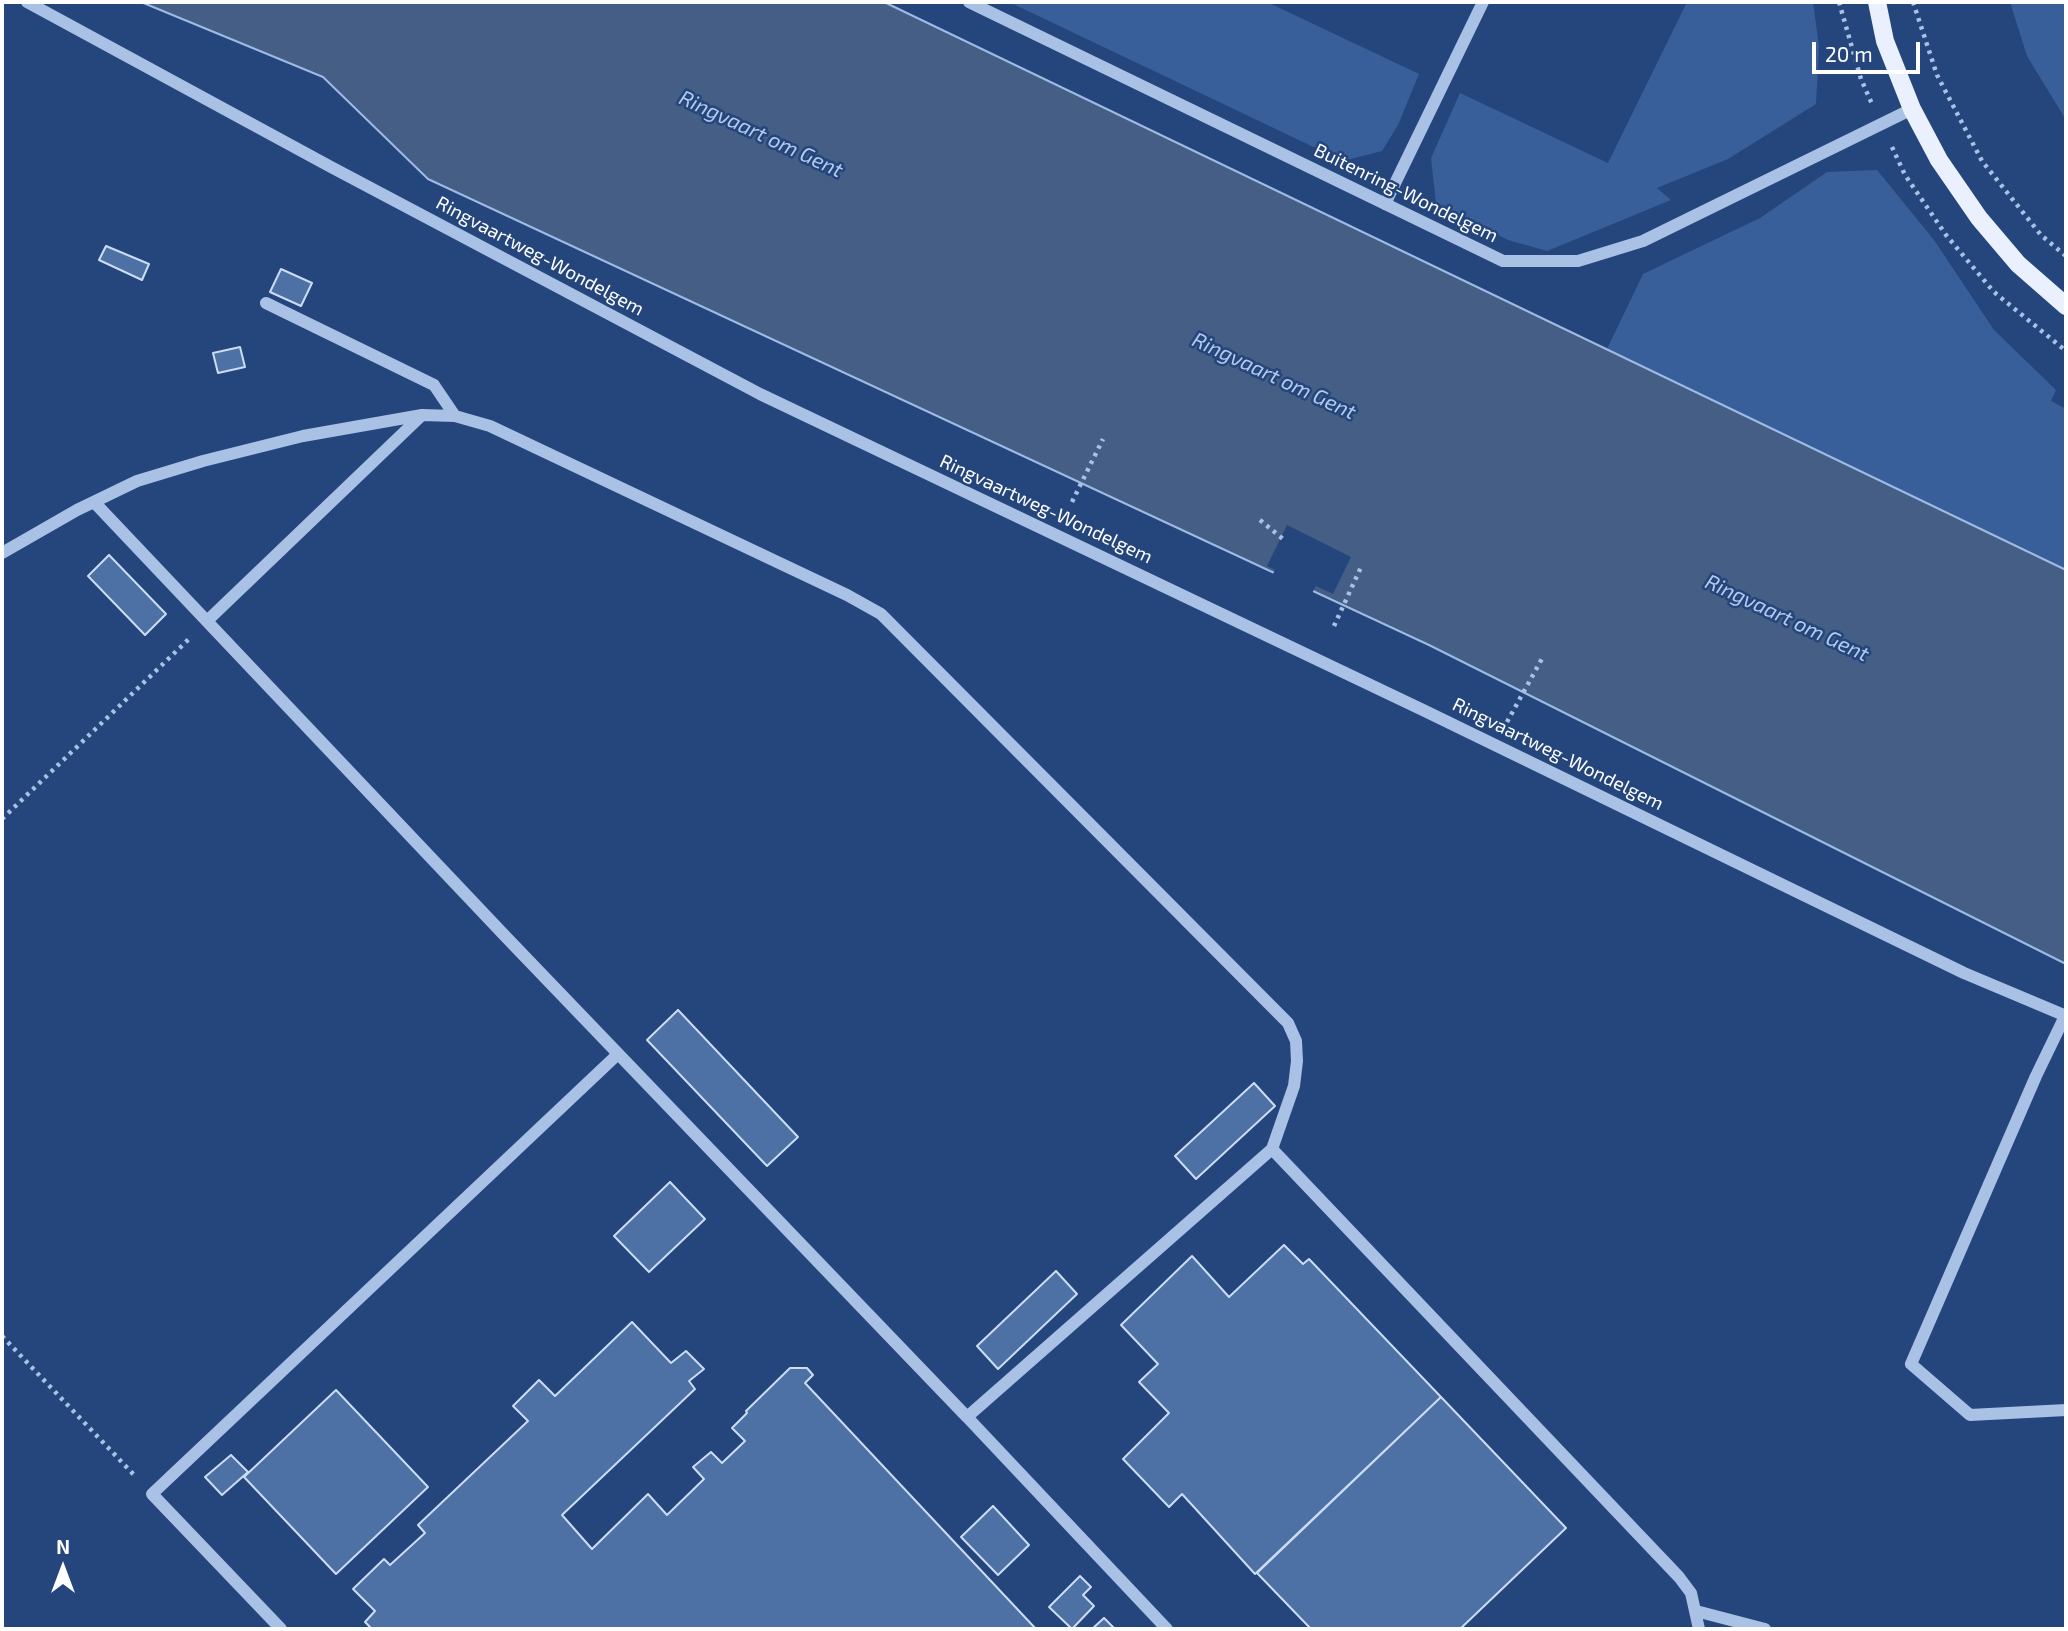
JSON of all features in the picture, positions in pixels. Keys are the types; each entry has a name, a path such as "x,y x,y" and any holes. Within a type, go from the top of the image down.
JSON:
{"main road":[{"path":"1877,2 1885,41 1912,108 1939,160 1979,218 2018,264 2066,306"}],"street":[{"name":"Ringvaartweg-Wondelgem","path":"27,2 331,167 760,394 1413,705 1964,974 2065,1016"},
{"name":"Buitenring-Wondelgem","path":"969,2 1503,261 1578,261 1643,241 1912,108"},
{"path":"1385,204 1483,2"},
{"path":"266,303 434,385 455,416"},
{"path":"207,621 422,415"},
{"path":"2,553 15,543 137,481 203,461 303,436 422,415 455,416 490,426 847,595 881,614 1288,1023 1296,1041 1294,1086 1272,1149 967,1417"},
{"path":"94,502 1167,1629"},
{"path":"2065,1016 2036,1076 1911,1364 1970,1415 2066,1410"},
{"path":"281,1629 152,1494 618,1054"},
{"path":"1272,1149 1679,1577 1691,1593 1699,1629"},
{"path":"1696,1611 1765,1629"}],"path":[{"path":"1913,2 1937,75 1982,161 2040,235 2066,256"},
{"path":"1072,502 1103,439"},
{"path":"1260,520 1283,539"},
{"path":"1334,626 1362,565"},
{"path":"2,819 207,621"},
{"path":"1507,722 1544,654"},
{"path":"2,1336 152,1494"}],"shaded area":[{"path":"1009,2 1267,2 1419,74 1398,125 1382,151 1343,161"},
{"path":"1687,2 1813,2 1819,47 1816,104 1728,159 1657,188 1671,200 1547,251 1508,240 1436,203 1431,158 1460,93 1608,163"},
{"path":"2010,2 2066,2 2066,120 2027,56"},
{"path":"1877,170 1934,240 1994,330 2056,390 2051,401 2066,409 2066,570 1607,349 1643,274 1760,218 1827,172"}],"water":[{"name":"Ringvaart om Gent","path":"141,2 884,2 2066,570 2066,964 1429,645 428,179 323,77"}],"pier":[{"path":"1287,525 1351,557 1333,594 1316,586 1311,595 1272,576 1275,570 1267,566"}],"building":[{"path":"106,246 149,264 142,280 99,260"},
{"path":"281,269 312,283 301,306 270,292"},
{"path":"240,347 245,367 218,373 213,353"},
{"path":"109,555 166,614 145,635 88,576"},
{"path":"678,1010 798,1137 767,1166 647,1040"},
{"path":"1254,1083 1275,1106 1196,1179 1175,1156"},
{"path":"670,1182 705,1219 649,1272 614,1236"},
{"path":"1284,1245 1303,1264 1309,1259 1441,1397 1255,1574 1182,1494 1169,1507 1123,1459 1169,1413 1139,1382 1158,1364 1121,1325 1192,1256 1229,1297"},
{"path":"1056,1271 1077,1294 998,1369 977,1346"},
{"path":"632,1322 671,1363 686,1351 704,1369 689,1381 695,1389 562,1515 592,1549 648,1494 667,1515 704,1479 693,1467 711,1452 722,1463 745,1441 732,1428 746,1411 790,1368 807,1368 813,1375 805,1383 1036,1629 372,1629 365,1622 375,1611 353,1589 384,1559 390,1565 425,1533 418,1525 528,1421 513,1406 539,1380 555,1396"},
{"path":"336,1390 428,1487 336,1574 244,1477"},
{"path":"1441,1397 1566,1528 1460,1629 1311,1629 1257,1573"},
{"path":"231,1455 248,1472 222,1495 205,1477"},
{"path":"993,1506 1029,1545 998,1575 961,1537"},
{"path":"1080,1576 1091,1587 1083,1595 1094,1606 1072,1629 1049,1607"},
{"path":"1104,1618 1115,1629 1092,1629"}]}
